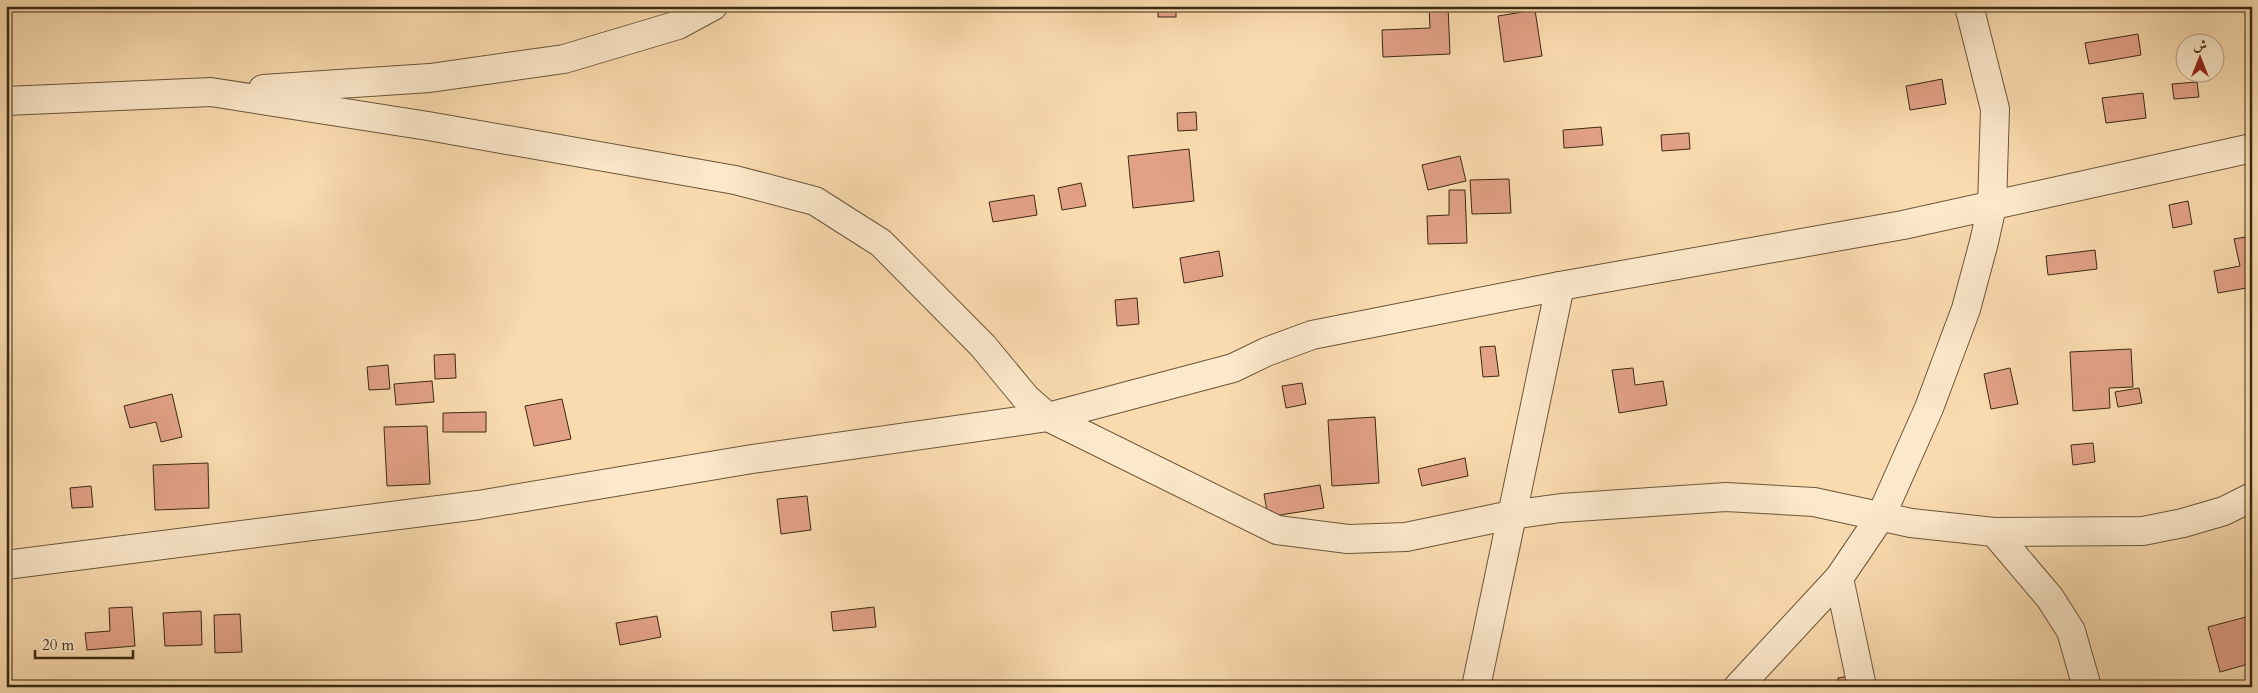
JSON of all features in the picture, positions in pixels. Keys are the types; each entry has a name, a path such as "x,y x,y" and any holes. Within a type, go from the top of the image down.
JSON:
{"street":[{"path":"6,101 211,92 430,78 564,58 678,25 713,6"},
{"path":"1738,687 1839,578 1881,516 1929,408 1966,309 1992,206 1995,109 1969,6"},
{"path":"211,92 428,126 725,179 815,201 881,243 983,346 1026,398 1048,416 1277,530 1348,540 1406,537 1511,515 1562,508 1726,496 1814,502 1912,523 1994,532 2144,531 2183,523 2224,511 2252,498"},
{"path":"6,565 478,505 752,459 1048,416 1233,368 1266,352 1312,335 1560,286 1903,225 2252,148"},
{"path":"1476,687 1560,286"},
{"path":"1994,532 2050,598 2071,631 2087,687"},
{"path":"1839,578 1862,687"}],"building":[{"path":"1158,6 1176,6 1176,17 1158,17"},
{"path":"1429,6 1448,6 1450,54 1383,57 1382,30 1430,28"},
{"path":"1535,10 1542,56 1504,62 1498,16"},
{"path":"2138,34 2141,55 2089,64 2085,43"},
{"path":"1942,79 1946,104 1910,110 1906,86"},
{"path":"2197,82 2199,97 2174,99 2172,84"},
{"path":"2143,93 2146,118 2106,123 2102,98"},
{"path":"1196,112 1197,130 1178,131 1177,113"},
{"path":"1601,127 1603,145 1564,148 1563,130"},
{"path":"1689,133 1690,149 1662,151 1661,135"},
{"path":"1189,149 1194,201 1133,208 1128,156"},
{"path":"1460,156 1466,181 1428,190 1422,165"},
{"path":"1509,179 1511,213 1472,214 1470,180"},
{"path":"1081,183 1086,206 1062,210 1058,188"},
{"path":"1449,190 1465,190 1467,243 1428,244 1427,216 1449,215"},
{"path":"1034,195 1037,215 993,222 989,202"},
{"path":"2188,201 2192,224 2173,228 2169,205"},
{"path":"2252,236 2252,287 2218,293 2214,271 2240,266 2234,239"},
{"path":"2095,250 2097,269 2048,275 2046,256"},
{"path":"1219,251 1223,276 1184,283 1180,258"},
{"path":"1137,298 1139,324 1117,326 1115,300"},
{"path":"1495,346 1499,376 1483,377 1480,347"},
{"path":"2131,349 2133,387 2109,388 2110,408 2073,411 2070,352"},
{"path":"455,354 456,378 435,379 434,355"},
{"path":"388,365 390,389 369,390 367,367"},
{"path":"1633,368 1635,385 1663,381 1667,405 1619,413 1612,370"},
{"path":"2010,368 2018,404 1991,409 1984,374"},
{"path":"432,381 434,402 396,405 394,384"},
{"path":"1302,383 1306,404 1286,408 1282,386"},
{"path":"2139,388 2142,403 2118,407 2115,392"},
{"path":"172,394 182,437 161,442 156,422 130,428 124,406"},
{"path":"562,399 571,439 534,446 525,406"},
{"path":"486,412 486,432 443,432 443,413"},
{"path":"1375,417 1379,483 1332,486 1328,420"},
{"path":"427,426 430,484 387,486 384,427"},
{"path":"2093,443 2095,462 2073,465 2071,445"},
{"path":"1465,458 1468,476 1422,486 1418,469"},
{"path":"208,463 209,508 155,510 153,465"},
{"path":"1320,485 1324,508 1268,517 1264,494"},
{"path":"91,486 93,507 72,508 70,488"},
{"path":"807,496 811,530 781,534 777,499"},
{"path":"132,607 135,646 87,650 85,633 110,631 109,608"},
{"path":"874,607 876,627 833,631 831,612"},
{"path":"201,611 202,645 165,646 163,613"},
{"path":"240,614 242,652 215,653 214,615"},
{"path":"657,616 661,637 620,645 616,623"},
{"path":"2246,617 2252,639 2252,663 2220,672 2208,627"},
{"path":"1860,674 1862,687 1840,687 1838,678"}]}
